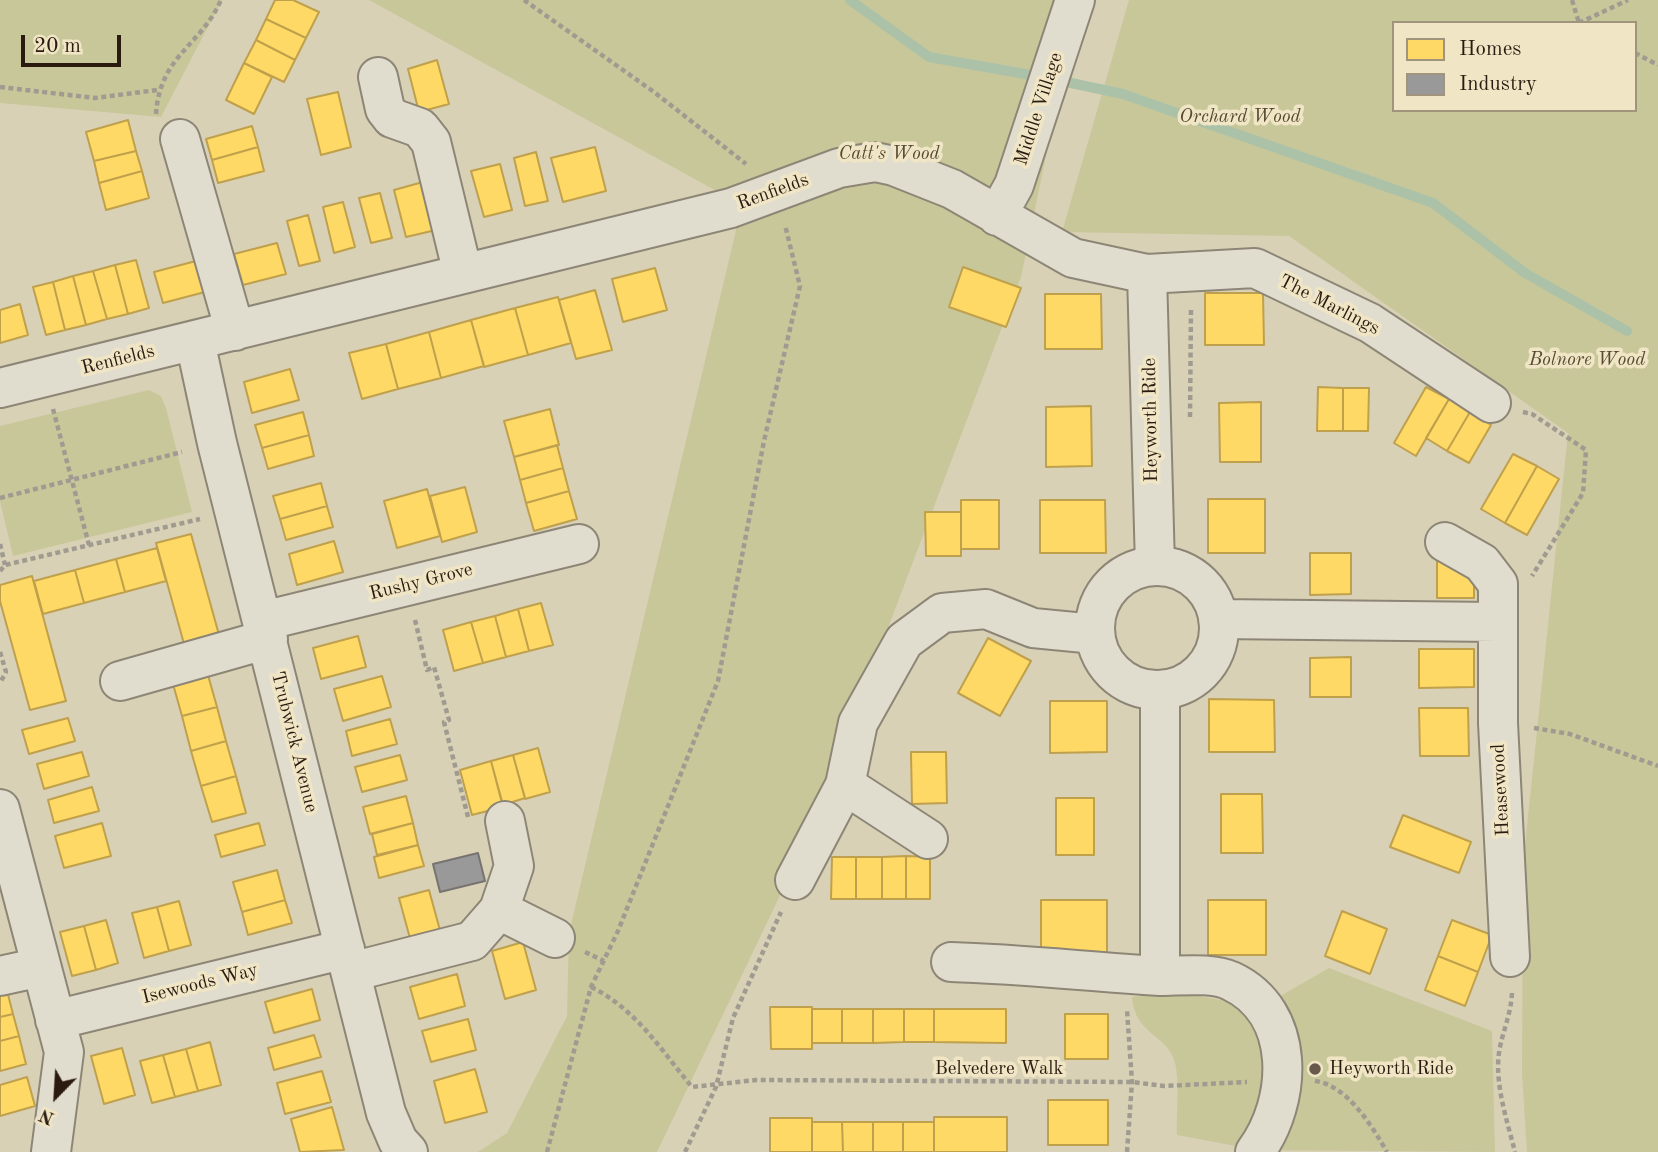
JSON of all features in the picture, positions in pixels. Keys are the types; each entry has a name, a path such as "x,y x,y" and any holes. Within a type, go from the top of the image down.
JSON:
{"street":[{"name":"Middle Village","path":"1006,201 1076,0"},
{"path":"378,78 385,109 392,118 420,128 431,142 463,274"},
{"path":"180,138 235,331"},
{"name":"Renfields","path":"0,388 731,208 839,168 875,162 917,174 952,190 1006,201 1073,258 1147,274"},
{"name":"The Marlings","path":"1147,274 1255,268 1370,323 1491,403"},
{"name":"Heyworth Ride","path":"1147,274 1155,566"},
{"name":"Trubwick Avenue","path":"195,341 217,443 393,1148"},
{"path":"1445,542 1482,563 1498,584"},
{"name":"Rushy Grove","path":"120,681 265,630 407,585 579,544"},
{"path":"1155,566 1172,568 1203,586 1213,601 1218,619 1218,639 1211,659 1198,674 1181,685 1160,690 1142,688 1124,681 1110,668 1099,652 1095,634 1096,614 1104,595 1117,580 1135,570 1155,566"},
{"name":"Heasewood","path":"1498,584 1498,723 1510,957"},
{"path":"796,880 845,785 858,723 904,641 942,613 986,609 1033,628 1095,634"},
{"path":"1218,619 1497,622"},
{"path":"1142,975 1160,690"},
{"path":"845,785 928,839"},
{"path":"0,809 64,1052 51,1152"},
{"path":"507,831 514,866 499,910 555,938"},
{"name":"Isewoods Way","path":"55,1020 348,961 472,941 499,910"},
{"path":"951,962 1027,964 1230,981 1263,1007 1275,1027 1283,1050 1282,1081 1276,1104 1255,1152"},
{"path":"0,976 41,967"}],"path":[{"path":"180,138 156,118 157,90 177,56 215,15 221,0"},
{"path":"524,0 723,143 776,191 800,286 764,440 718,681 618,931 591,988 547,1152"},
{"path":"1572,0 1578,21"},
{"path":"1583,21 1628,0"},
{"path":"1637,53 1658,65"},
{"path":"0,87 95,98 157,90"},
{"path":"45,378 89,545"},
{"path":"1491,403 1532,414 1586,450 1583,494 1529,580 1498,584"},
{"path":"0,498 217,443"},
{"path":"0,571 5,565 235,511"},
{"path":"0,544 5,565"},
{"path":"407,585 427,670 434,667 450,720 444,722 470,825 507,831"},
{"path":"0,652 6,672 0,683"},
{"path":"1498,723 1570,734 1658,766"},
{"path":"685,1152 716,1087 733,1018 796,880"},
{"path":"1510,957 1513,973 1510,1014 1499,1049 1501,1090 1515,1152"},
{"path":"591,988 613,998 648,1032 692,1087 716,1087"},
{"name":"Belvedere Walk","path":"716,1087 756,1080 1132,1082 1164,1086 1282,1081 1327,1082 1344,1095 1387,1152"}],"green space":[{"path":"0,0 222,0 161,117 0,103"},
{"name":"Catt's Wood","path":"369,0 1078,0 1021,277 811,831 657,1152 478,1152 507,1133 567,1016 569,933 742,205"},
{"path":"1129,0 1658,0 1658,1152 1527,1152 1522,1073 1523,865 1568,433 1289,236 1062,232"},
{"path":"149,390 161,396 166,408 192,512 13,556 0,501 0,426"},
{"path":"1329,968 1492,1031 1495,1152 1257,1150 1177,1135 1178,1089 1175,1063 1171,1053 1139,1020 1132,997 1178,992 1226,1001 1277,998"}],"building: Homes":[{"path":"275,0 293,0 319,12 306,38 266,19"},
{"path":"266,19 306,38 295,60 256,40"},
{"path":"256,40 295,60 284,82 244,63"},
{"path":"437,60 449,104 419,112 408,69"},
{"path":"244,63 272,77 254,114 226,100"},
{"path":"338,92 351,147 321,155 307,99"},
{"path":"128,120 136,151 94,161 86,132"},
{"path":"252,126 258,147 212,160 206,139"},
{"path":"258,147 264,171 218,183 212,160"},
{"path":"595,147 606,191 563,202 551,158"},
{"path":"136,151 142,171 99,183 94,161"},
{"path":"536,152 548,201 525,206 514,158"},
{"path":"500,164 512,210 484,217 471,171"},
{"path":"142,171 149,198 106,210 99,183"},
{"path":"423,182 436,230 406,237 394,190"},
{"path":"380,193 392,238 371,243 359,198"},
{"path":"343,202 355,247 334,253 323,207"},
{"path":"308,215 320,261 299,266 287,221"},
{"path":"277,243 286,274 243,285 234,254"},
{"path":"136,260 149,308 128,314 115,265"},
{"path":"196,261 205,292 163,303 154,272"},
{"path":"115,265 128,314 107,319 93,271"},
{"path":"963,267 1021,288 1006,327 949,307"},
{"path":"655,268 667,310 623,322 612,279"},
{"path":"93,271 107,319 86,325 73,276"},
{"path":"73,276 86,325 65,330 53,282"},
{"path":"53,282 65,330 46,335 33,287"},
{"path":"595,290 612,350 576,359 559,300"},
{"path":"1205,293 1263,293 1264,345 1205,345"},
{"path":"1045,294 1101,294 1102,349 1045,349"},
{"path":"558,297 571,343 528,355 515,308"},
{"path":"20,304 28,335 0,343 0,310"},
{"path":"515,308 528,355 484,367 471,320"},
{"path":"471,320 484,366 441,378 429,332"},
{"path":"429,332 441,378 398,389 386,344"},
{"path":"386,344 398,389 362,399 349,353"},
{"path":"290,369 299,400 252,413 244,382"},
{"path":"1318,387 1343,388 1343,431 1317,431"},
{"path":"1426,387 1449,399 1416,456 1394,443"},
{"path":"1343,388 1369,388 1368,431 1343,431"},
{"path":"1449,399 1470,412 1447,451 1426,438"},
{"path":"1261,402 1261,462 1220,462 1219,403"},
{"path":"1091,406 1092,466 1046,467 1046,407"},
{"path":"550,409 559,445 514,457 504,421"},
{"path":"303,412 309,435 262,448 255,425"},
{"path":"1470,412 1491,425 1469,463 1447,451"},
{"path":"309,435 314,456 268,469 262,448"},
{"path":"557,445 563,468 520,480 514,457"},
{"path":"1513,454 1537,466 1505,523 1481,509"},
{"path":"1537,466 1559,479 1527,535 1505,523"},
{"path":"563,468 569,491 526,503 520,480"},
{"path":"321,483 327,506 280,519 273,496"},
{"path":"465,487 477,532 442,542 430,496"},
{"path":"427,489 440,536 397,548 384,501"},
{"path":"569,491 577,519 534,531 526,503"},
{"path":"1208,499 1265,499 1265,553 1208,553"},
{"path":"961,500 999,500 999,549 961,549"},
{"path":"1040,500 1105,500 1106,553 1040,553"},
{"path":"327,506 333,527 286,540 280,519"},
{"path":"925,512 961,512 961,556 926,556"},
{"path":"191,534 226,660 191,669 156,543"},
{"path":"334,541 343,572 297,585 289,554"},
{"path":"157,548 166,581 125,592 116,559"},
{"path":"1310,553 1351,553 1351,594 1310,595"},
{"path":"116,559 125,592 84,603 75,570"},
{"path":"1474,559 1474,598 1437,598 1437,560"},
{"path":"75,570 84,603 43,614 34,581"},
{"path":"32,576 66,701 30,710 0,601 0,585"},
{"path":"541,603 553,645 529,651 518,609"},
{"path":"518,609 529,651 506,657 495,616"},
{"path":"495,616 506,657 483,663 471,622"},
{"path":"471,622 483,663 454,671 443,630"},
{"path":"358,636 366,667 321,679 313,648"},
{"path":"988,638 1031,661 1000,716 958,693"},
{"path":"1419,649 1474,649 1474,687 1419,688"},
{"path":"1351,657 1351,697 1310,697 1310,658"},
{"path":"206,668 217,707 182,716 171,677"},
{"path":"382,676 391,707 343,721 334,689"},
{"path":"1209,699 1274,700 1275,752 1209,752"},
{"path":"1050,701 1107,701 1107,752 1050,753"},
{"path":"217,707 226,741 191,751 182,716"},
{"path":"1419,708 1468,708 1469,756 1420,756"},
{"path":"68,718 75,741 29,754 22,730"},
{"path":"390,719 397,744 352,756 346,731"},
{"path":"226,741 236,776 201,786 191,751"},
{"path":"538,748 550,792 525,799 513,755"},
{"path":"82,752 89,776 44,789 37,764"},
{"path":"911,752 946,752 947,803 912,804"},
{"path":"400,755 407,780 362,792 355,767"},
{"path":"513,755 525,798 503,805 491,761"},
{"path":"491,761 503,807 472,815 460,770"},
{"path":"236,776 246,813 212,822 201,786"},
{"path":"92,787 99,811 54,823 48,800"},
{"path":"1221,794 1262,794 1263,853 1221,853"},
{"path":"406,796 413,823 370,834 363,807"},
{"path":"1056,798 1094,798 1094,855 1056,855"},
{"path":"1403,815 1471,842 1459,873 1390,847"},
{"path":"102,823 111,856 64,868 55,836"},
{"path":"259,823 265,845 221,857 215,835"},
{"path":"413,823 418,845 377,855 372,834"},
{"path":"418,845 424,866 379,878 374,857"},
{"path":"906,856 930,857 930,899 906,899"},
{"path":"906,856 906,899 882,899 882,857"},
{"path":"832,857 856,857 856,899 831,899"},
{"path":"856,857 882,857 882,899 856,899"},
{"path":"277,870 285,900 242,912 233,882"},
{"path":"429,890 441,934 411,942 399,898"},
{"path":"285,900 292,923 248,935 242,912"},
{"path":"1041,900 1107,900 1107,956 1041,956"},
{"path":"1208,900 1266,900 1266,955 1208,955"},
{"path":"179,901 191,945 169,951 157,907"},
{"path":"157,907 169,951 144,958 132,913"},
{"path":"1342,911 1387,929 1370,974 1325,956"},
{"path":"106,920 118,963 96,970 84,926"},
{"path":"1452,920 1492,935 1478,972 1438,956"},
{"path":"84,926 96,970 72,976 60,932"},
{"path":"523,942 536,990 505,999 492,951"},
{"path":"1438,956 1478,972 1465,1006 1425,990"},
{"path":"457,974 465,1006 419,1019 410,987"},
{"path":"6,987 13,1014 0,1017 0,988"},
{"path":"312,989 320,1020 274,1033 265,1002"},
{"path":"770,1007 812,1007 812,1049 771,1049"},
{"path":"812,1009 842,1009 842,1043 812,1043"},
{"path":"842,1009 873,1009 873,1043 842,1043"},
{"path":"873,1009 904,1009 904,1042 873,1043"},
{"path":"904,1009 934,1009 934,1042 904,1042"},
{"path":"934,1009 1006,1009 1006,1043 934,1042"},
{"path":"13,1014 19,1036 0,1041 0,1017"},
{"path":"1065,1014 1108,1014 1108,1059 1065,1059"},
{"path":"468,1019 476,1050 431,1062 422,1031"},
{"path":"314,1035 321,1057 274,1070 268,1048"},
{"path":"19,1036 26,1064 0,1071 0,1041"},
{"path":"210,1042 221,1085 198,1091 186,1049"},
{"path":"122,1048 135,1095 104,1104 91,1056"},
{"path":"186,1049 198,1091 175,1097 163,1055"},
{"path":"163,1055 175,1097 152,1103 140,1061"},
{"path":"475,1069 487,1112 445,1123 434,1081"},
{"path":"322,1071 331,1102 285,1114 277,1083"},
{"path":"27,1077 35,1106 0,1116 0,1085"},
{"path":"1048,1100 1108,1100 1108,1145 1048,1145"},
{"path":"332,1107 344,1150 300,1152 291,1119"},
{"path":"934,1117 1007,1117 1007,1152 934,1152"},
{"path":"770,1118 812,1118 812,1152 770,1152"},
{"path":"812,1122 842,1122 843,1152 812,1152"},
{"path":"842,1122 873,1122 873,1152 843,1152"},
{"path":"873,1122 903,1122 903,1152 873,1152"},
{"path":"903,1122 934,1122 934,1152 903,1152"}],"building: Industry":[{"path":"478,853 485,881 440,892 433,864"}],"waterway":[{"path":"850,0 929,57 1042,77"},
{"path":"1057,80 1123,94 1433,203 1525,273 1627,331"}],"place":[{"name":"Heyworth Ride","path":"1315,1069"}],"park label":[{"name":"Orchard Wood","path":"1240,117"},
{"name":"Bolnore Wood","path":"1587,360"}]}
